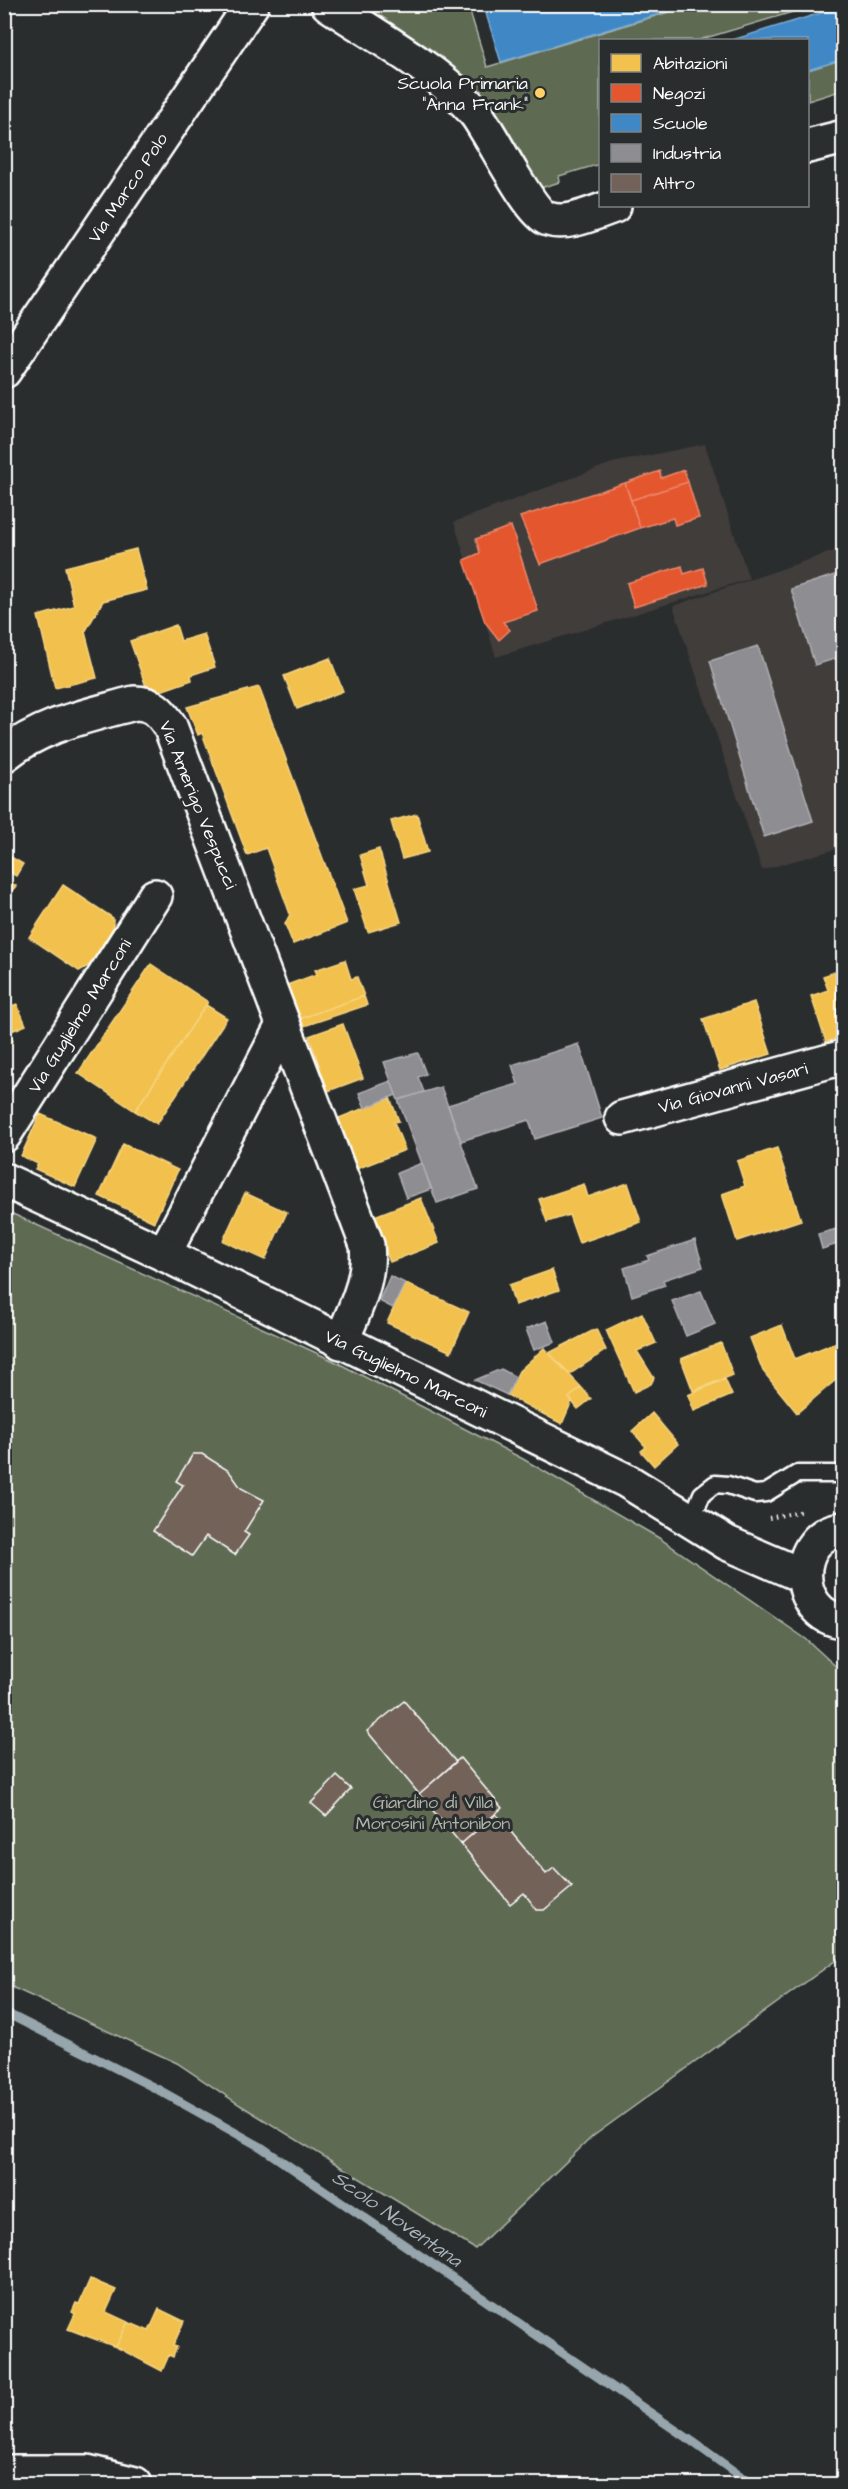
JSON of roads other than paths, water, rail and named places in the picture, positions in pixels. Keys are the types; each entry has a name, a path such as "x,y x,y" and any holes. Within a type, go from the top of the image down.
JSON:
{"street":[{"name":"Via Marco Polo","path":"4,371 252,4"},
{"path":"328,4 423,69 475,112 515,175 526,199 539,213 548,219 567,221 612,207"},
{"path":"809,146 843,137"},
{"name":"Via Amerigo Vespucci","path":"4,755 32,735 49,727 134,704 145,703 155,707 170,726 368,1245 369,1261 365,1281 341,1342"},
{"name":"Via Guglielmo Marconi","path":"4,1135 155,896"},
{"path":"164,1254 283,1025"},
{"name":"Via Giovanni Vasari","path":"622,1118 843,1057"},
{"name":"Via Guglielmo Marconi","path":"4,1180 164,1254 627,1481 727,1543 803,1576"},
{"path":"843,1529 824,1535 813,1546 805,1560 803,1576 806,1591 814,1604 825,1614 843,1621"},
{"path":"4,2472 87,2472 135,2484"}],"lane":[{"path":"691,1521 702,1494 715,1484 728,1485 755,1494 766,1494 797,1474 843,1474"}],"waterway":[{"name":"Scolo Noventana","path":"4,2012 157,2089 261,2147 751,2484"}],"place":[{"name":"Scuola Primaria \"Anna Frank\"","path":"540,93"}],"park label":[{"name":"Giardino di Villa Morosini Antonibon","path":"433,1812"}]}
